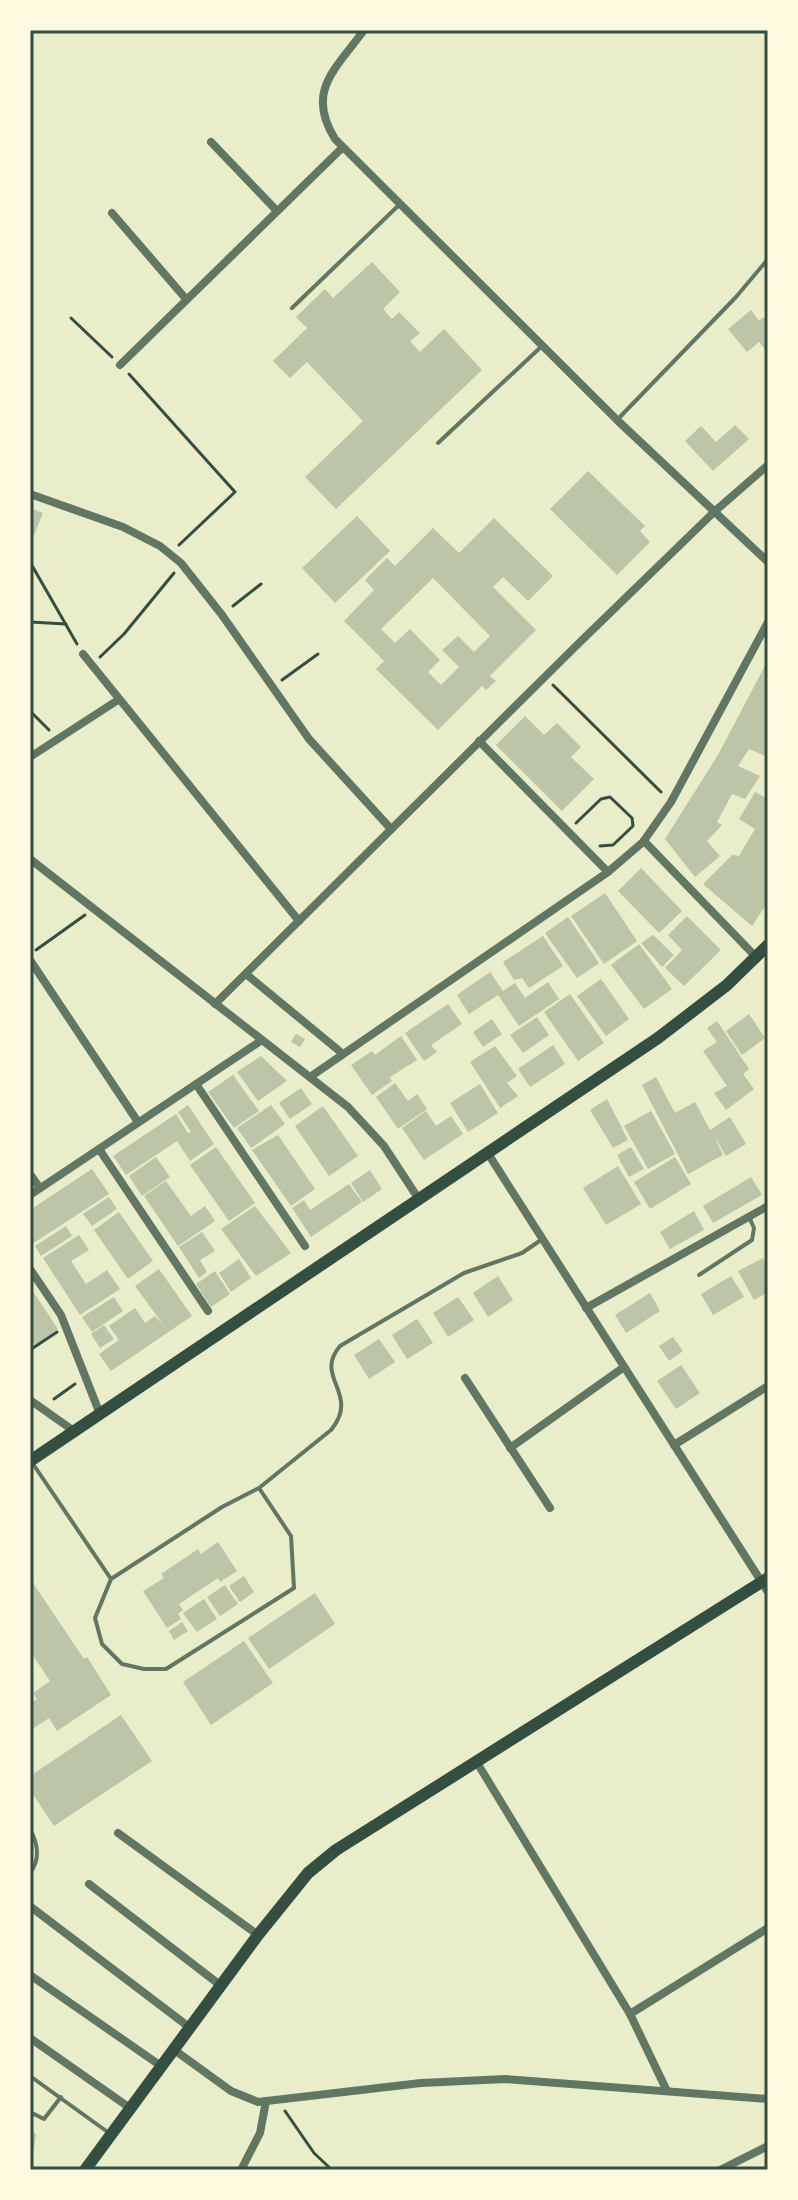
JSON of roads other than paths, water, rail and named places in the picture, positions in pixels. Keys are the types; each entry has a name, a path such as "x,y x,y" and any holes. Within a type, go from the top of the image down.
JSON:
{"main road":[{"path":"30,1461 679,1023 757,958 768,945"},
{"path":"85,2170 258,1935 294,1889 326,1857 476,1761 766,1584"}],"street":[{"path":"364,30 325,84 321,109 329,130 342,148 617,420 768,562"},
{"path":"211,142 277,211"},
{"path":"120,365 342,148"},
{"path":"112,213 186,299"},
{"path":"215,1004 545,676 714,512 768,465"},
{"path":"30,494 123,527 170,553 181,563 322,755 391,829"},
{"path":"310,1077 608,872 644,841 671,802 768,622"},
{"path":"83,654 299,921"},
{"path":"30,757 118,700"},
{"path":"479,741 608,872"},
{"path":"644,841 757,958"},
{"path":"30,859 348,1107 402,1170 418,1198"},
{"path":"30,960 138,1122"},
{"path":"246,974 343,1054"},
{"path":"30,1195 262,1040"},
{"path":"196,1084 305,1246"},
{"path":"99,1149 208,1311"},
{"path":"487,1152 766,1584"},
{"path":"30,1174 40,1188"},
{"path":"586,1308 768,1206"},
{"path":"30,1269 61,1315 100,1414"},
{"path":"510,1448 624,1367"},
{"path":"465,1378 550,1508"},
{"path":"674,1445 768,1386"},
{"path":"30,1400 74,1431"},
{"path":"476,1761 630,2014 667,2091"},
{"path":"118,1833 258,1935"},
{"path":"89,1884 220,1985"},
{"path":"31,1907 189,2027"},
{"path":"630,2014 768,1928"},
{"path":"30,1975 161,2066"},
{"path":"30,2038 130,2108"},
{"path":"173,2049 231,2091 251,2101 478,2079 768,2099"},
{"path":"241,2170 260,2133 266,2101"},
{"path":"720,2170 768,2146"}],"lane":[{"path":"292,308 399,205"},
{"path":"617,420 736,297 768,259"},
{"path":"438,443 542,346"},
{"path":"699,1275 752,1240 754,1228 748,1217"},
{"path":"259,1488 291,1536 294,1588 166,1669 144,1669 122,1664 102,1644 95,1618 111,1579 222,1507 259,1488 338,1421 343,1402 333,1379 331,1364 340,1346 464,1273 522,1253 542,1239"},
{"path":"30,1461 111,1579"},
{"path":"30,1829 38,1851 37,1862 30,1873"},
{"path":"30,2076 111,2134"},
{"path":"30,2112 44,2119 61,2097"}]}
